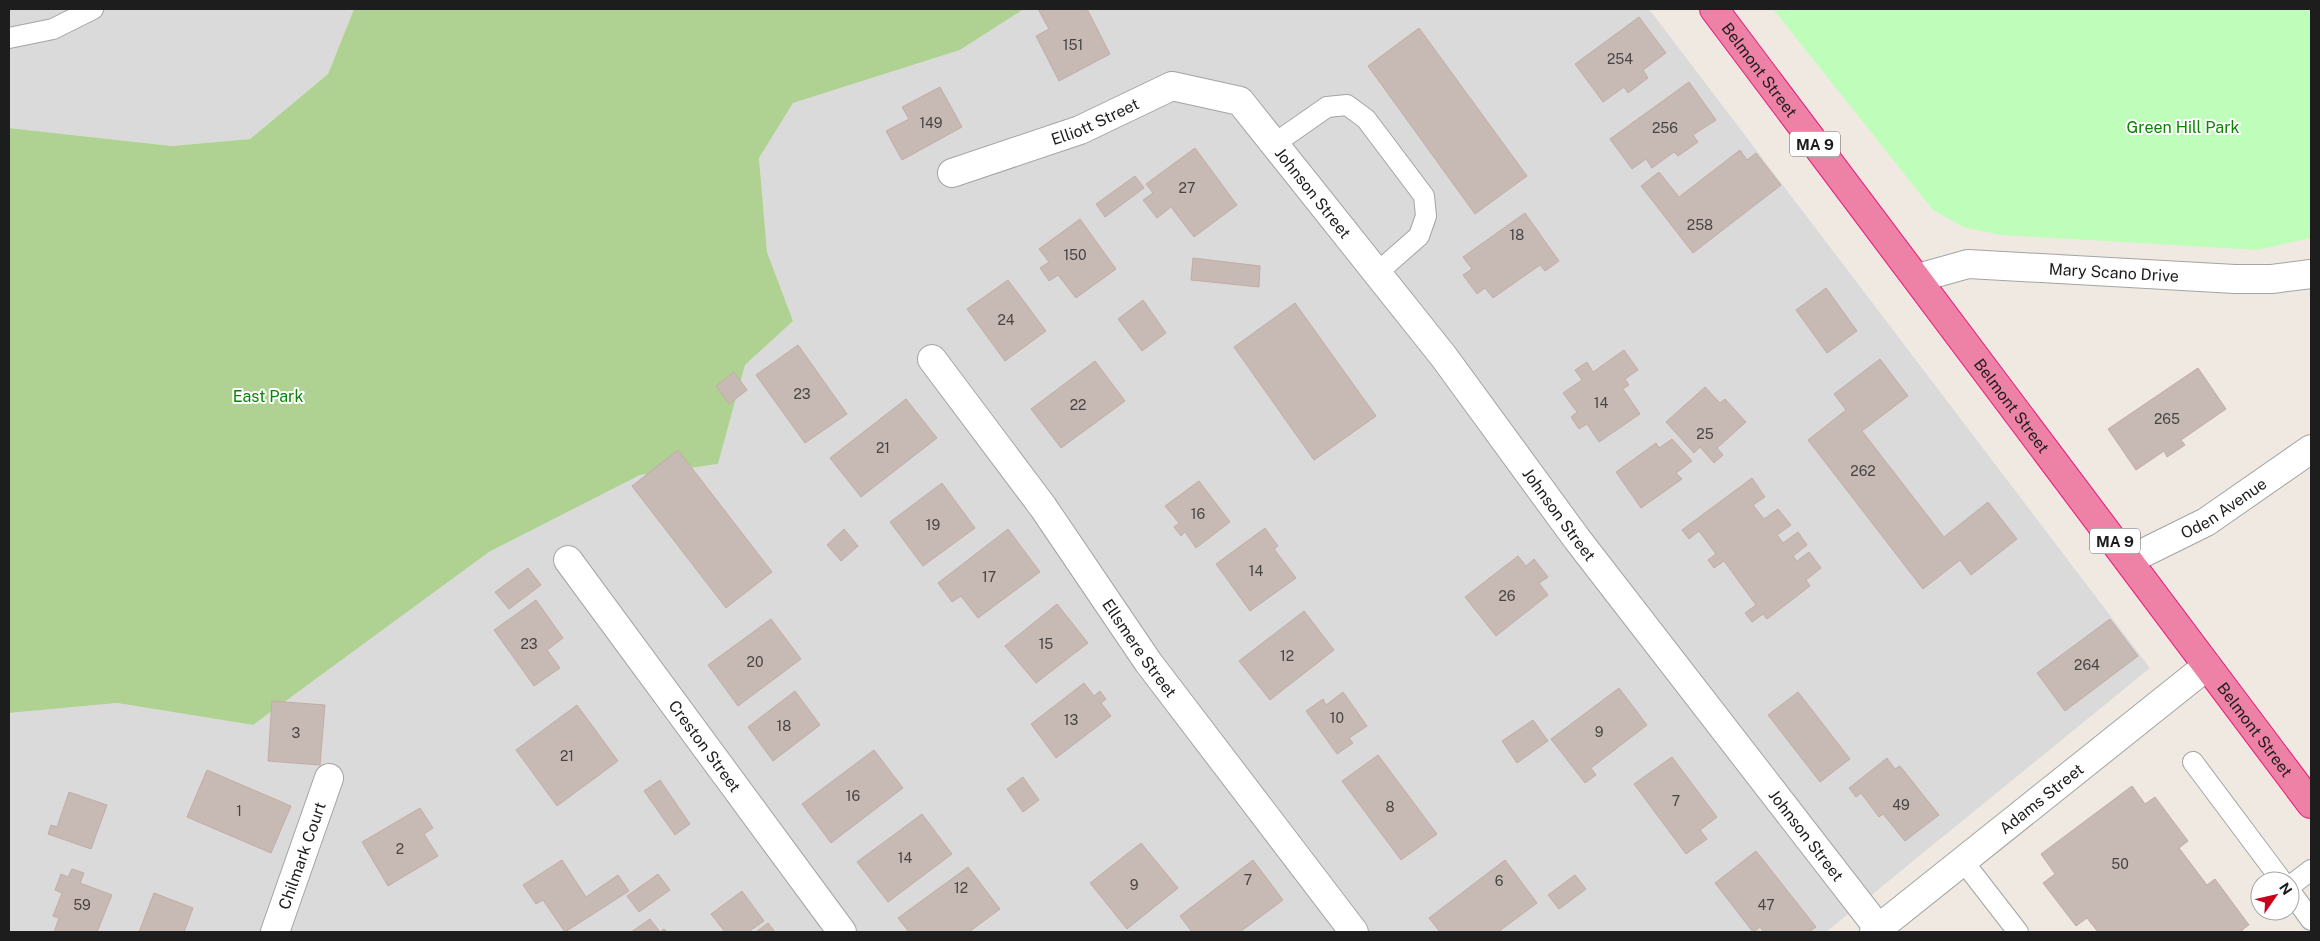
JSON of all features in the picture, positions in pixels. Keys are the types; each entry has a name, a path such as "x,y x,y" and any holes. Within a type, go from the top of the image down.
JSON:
{"highway":[{"name":"Belmont Street","path":"1714,9 1774,92 1918,278 2311,804"}],"street":[{"name":"Elliott Street","path":"952,173 1080,130 1172,86 1240,101"},
{"name":"Johnson Street","path":"1240,101 1444,357 1577,539 1877,930"},
{"name":"Mary Scano Drive","path":"1918,278 1968,264 2236,279 2272,279 2311,274"},
{"name":"Ellsmere Street","path":"932,359 1043,507 1148,662 1354,932"},
{"name":"Oden Avenue","path":"2129,560 2206,522 2311,449"},
{"name":"Creston Street","path":"568,560 842,932"},
{"name":"Adams Street","path":"1877,930 2207,666"},
{"name":"Chilmark Court","path":"275,932 329,778"}],"lane":[{"path":"9,38 53,28 93,9"},
{"path":"1274,144 1327,107 1347,105 1366,119 1424,196 1426,216 1419,236 1377,273"},
{"path":"2192,762 2274,871"},
{"path":"1963,861 2018,932"},
{"path":"2300,878 2311,870"},
{"path":"2300,905 2311,920"}],"shaded area":[{"path":"9,9 354,9 328,74 250,139 172,146 9,128"},
{"path":"1024,9 1649,9 2150,668 1826,932 9,932 9,713 117,703 253,725 489,552 640,475 718,464 745,365 793,321 767,252 759,158 793,103 960,50"}],"green space":[{"name":"East Park","path":"354,9 1024,9 960,50 793,103 759,158 767,252 793,321 745,365 718,464 640,475 489,552 253,725 117,703 9,713 9,128 172,146 250,139 328,74"},
{"name":"Green Hill Park","path":"1773,9 2311,9 2311,238 2257,250 2001,235 1963,227 1933,210"}],"building":[{"path":"1038,9 1087,9 1110,54 1059,81 1036,36 1049,29"},
{"path":"1639,17 1666,53 1643,70 1648,78 1628,93 1624,87 1603,102 1575,64"},
{"path":"1419,28 1527,176 1475,214 1368,66"},
{"path":"1689,82 1716,120 1693,135 1698,142 1678,156 1674,152 1652,168 1646,159 1632,169 1610,139"},
{"path":"940,87 962,127 902,160 886,131 909,119 902,107"},
{"path":"1195,148 1237,205 1194,237 1171,207 1157,218 1143,200 1153,193 1146,184"},
{"path":"1740,150 1747,160 1756,153 1781,185 1693,253 1641,186 1659,172 1679,197"},
{"path":"1135,176 1144,188 1105,217 1096,204"},
{"path":"1525,213 1559,261 1545,271 1540,265 1493,298 1485,288 1477,294 1463,275 1472,269 1463,257"},
{"path":"1080,219 1116,269 1076,298 1058,275 1049,281 1040,268 1049,262 1039,249"},
{"path":"1193,258 1260,266 1259,287 1191,280"},
{"path":"1008,280 1046,331 1005,361 967,309"},
{"path":"1826,288 1857,331 1827,353 1796,310"},
{"path":"1143,300 1166,333 1142,351 1118,319"},
{"path":"1295,303 1376,416 1314,460 1234,347"},
{"path":"798,345 847,414 805,443 756,375"},
{"path":"1624,350 1638,370 1625,379 1629,385 1623,389 1640,414 1599,442 1587,424 1579,429 1571,417 1577,412 1563,393 1582,380 1575,370 1587,362 1593,372"},
{"path":"1880,359 1908,396 1862,431 1944,537 1988,502 2017,539 1971,575 1960,560 1923,589 1808,440 1846,410 1834,394"},
{"path":"1095,361 1125,401 1061,448 1031,409"},
{"path":"2198,368 2226,409 2181,440 2185,445 2167,457 2164,451 2136,470 2108,429"},
{"path":"734,372 747,390 729,404 716,386"},
{"path":"1705,387 1720,403 1725,399 1746,422 1717,448 1723,455 1714,463 1700,447 1694,453 1666,422"},
{"path":"906,399 937,438 861,497 830,458"},
{"path":"1672,439 1692,461 1676,473 1682,479 1641,508 1616,472 1656,443 1659,448"},
{"path":"678,450 772,572 726,608 632,486"},
{"path":"1752,478 1765,497 1753,505 1764,519 1778,509 1791,525 1777,535 1783,543 1798,532 1807,545 1793,556 1797,561 1809,552 1821,568 1806,580 1810,586 1767,619 1763,614 1752,622 1745,613 1756,605 1724,561 1714,568 1708,560 1716,554 1699,531 1689,539 1682,530"},
{"path":"1199,481 1230,522 1196,548 1185,532 1181,536 1174,527 1179,523 1165,506"},
{"path":"942,483 975,528 923,566 890,522"},
{"path":"1265,528 1278,546 1274,549 1296,578 1250,611 1216,564"},
{"path":"844,529 858,546 841,561 827,545"},
{"path":"1008,529 1040,572 978,618 961,596 952,602 938,583"},
{"path":"1518,556 1526,566 1534,559 1548,577 1539,583 1548,595 1496,636 1465,597"},
{"path":"528,568 541,585 509,609 495,592"},
{"path":"536,600 563,638 547,650 560,668 534,686 494,630"},
{"path":"1057,604 1088,643 1036,683 1005,646"},
{"path":"1304,611 1334,650 1270,700 1239,661"},
{"path":"771,619 801,659 738,706 708,665"},
{"path":"2110,619 2138,656 2065,711 2037,673"},
{"path":"1084,683 1094,696 1100,691 1106,699 1101,703 1111,716 1056,758 1031,724"},
{"path":"1619,688 1647,725 1591,768 1596,775 1585,783 1551,739"},
{"path":"795,691 820,725 773,761 748,727"},
{"path":"1343,692 1367,726 1349,738 1353,743 1337,754 1306,711 1323,699 1326,705"},
{"path":"1798,692 1850,759 1820,782 1768,715"},
{"path":"272,701 325,705 320,765 268,761"},
{"path":"577,705 618,761 557,806 516,750"},
{"path":"1533,720 1548,741 1517,763 1502,741"},
{"path":"874,750 903,788 831,843 802,804"},
{"path":"1378,755 1437,834 1401,860 1342,781"},
{"path":"1672,757 1717,817 1700,830 1707,839 1686,854 1634,784"},
{"path":"1887,758 1895,769 1900,766 1939,815 1905,841 1883,814 1879,817 1861,793 1856,797 1849,788"},
{"path":"207,770 291,806 271,853 187,817"},
{"path":"1023,777 1039,800 1023,812 1007,789"},
{"path":"660,780 690,824 675,835 644,791"},
{"path":"2132,786 2145,804 2155,797 2188,841 2179,848 2207,885 2215,879 2249,925 2242,930 2243,932 2098,932 2087,918 2076,926 2043,883 2055,874 2041,854"},
{"path":"69,792 107,805 91,849 48,834 51,825 57,827"},
{"path":"420,808 433,828 424,834 438,856 388,886 362,842"},
{"path":"922,814 952,854 888,902 857,862"},
{"path":"1141,843 1178,888 1127,929 1090,883"},
{"path":"1756,851 1816,927 1809,932 1764,932 1760,927 1753,932 1715,883"},
{"path":"562,860 586,897 618,875 629,891 565,932 543,900 536,904 523,885"},
{"path":"1253,860 1283,900 1240,932 1192,932 1180,916"},
{"path":"1505,860 1537,903 1498,932 1440,932 1429,918"},
{"path":"968,867 1000,909 969,932 909,932 898,918"},
{"path":"72,869 84,873 80,883 112,895 97,932 54,932 59,918 53,916 62,893 55,890 61,874 68,877"},
{"path":"658,874 670,890 639,912 627,896"},
{"path":"1575,875 1586,889 1559,909 1548,895"},
{"path":"742,891 764,921 748,932 725,932 711,914"},
{"path":"154,893 193,908 184,932 139,932"},
{"path":"650,919 660,932 631,932"},
{"path":"768,923 775,932 756,932"}]}
